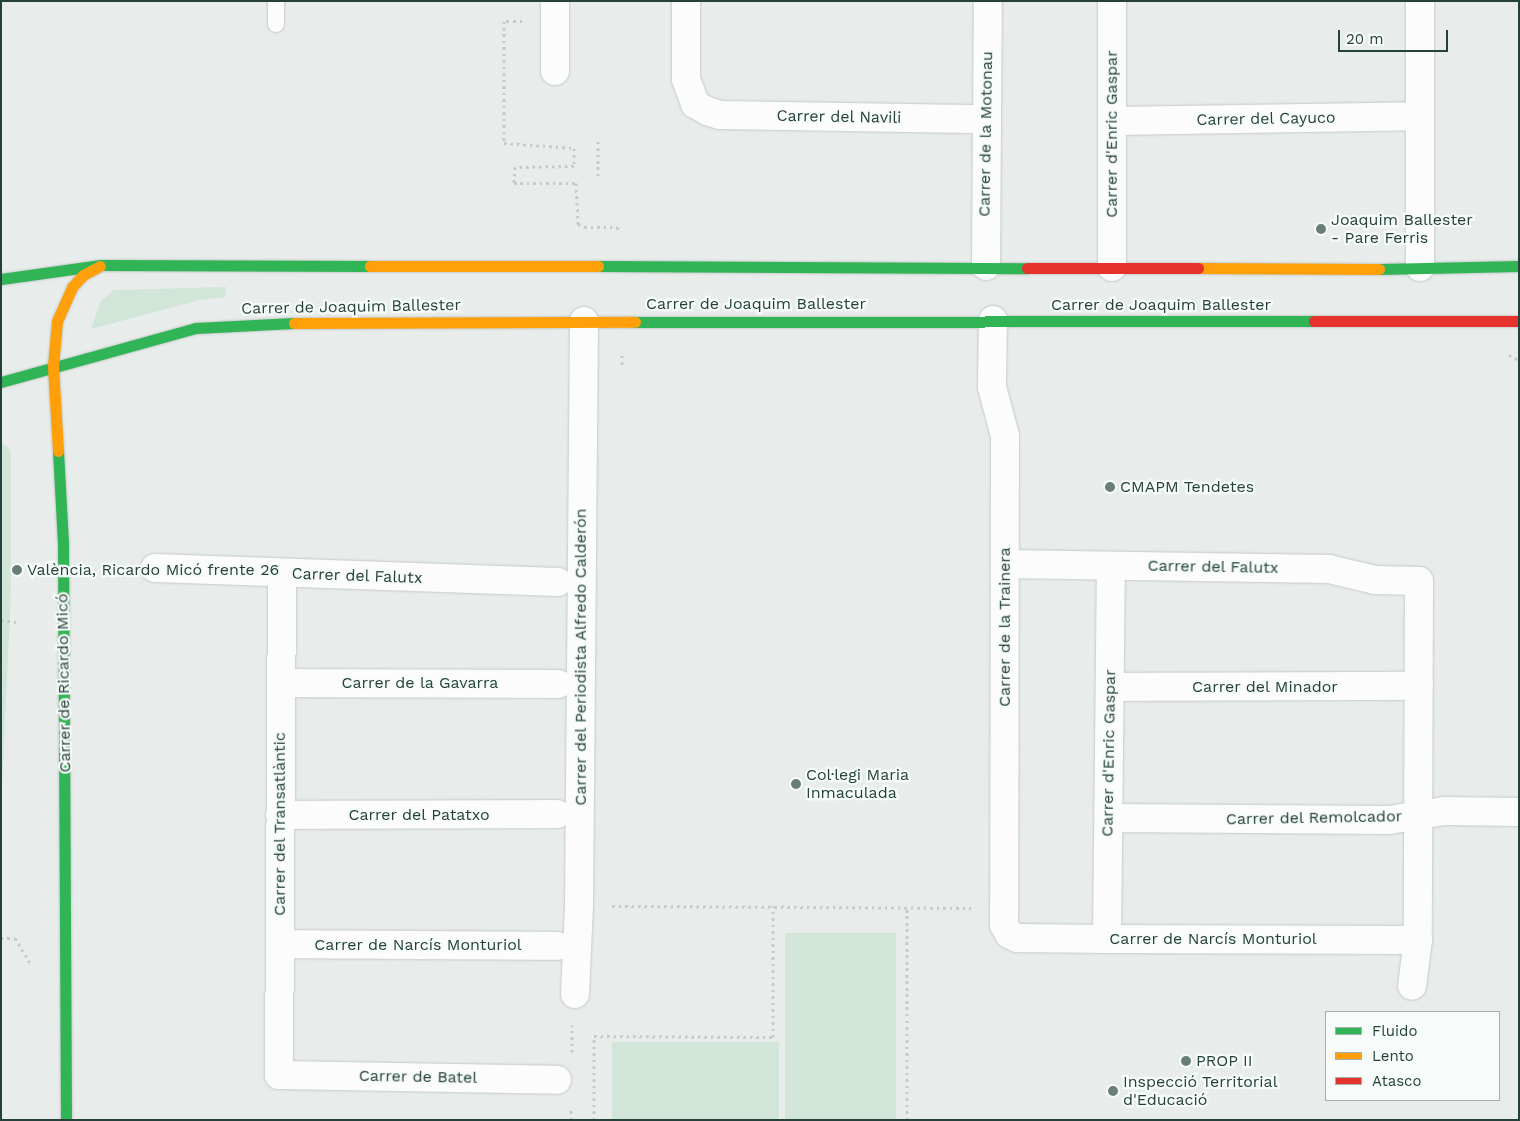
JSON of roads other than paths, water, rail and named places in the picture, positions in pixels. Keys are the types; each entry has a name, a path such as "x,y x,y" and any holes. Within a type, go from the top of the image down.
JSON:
{"street":[{"path":"555,1 555,71"},
{"name":"Carrer del Navili","path":"686,1 686,79 695,104 720,115 986,119"},
{"name":"Carrer de la Motonau","path":"986,266 988,1"},
{"name":"Carrer d'Enric Gaspar","path":"1112,1 1112,267"},
{"path":"1420,1 1420,267"},
{"name":"Carrer del Cayuco","path":"1112,121 1420,116"},
{"path":"1,279 102,265 1519,266"},
{"name":"Carrer de Ricardo Micó","path":"66,1120 63,542 53,366 57,321 72,287 83,275 102,265"},
{"name":"Carrer de Joaquim Ballester","path":"1,382 53,366 196,328 234,324 994,320 1519,321"},
{"name":"Carrer de la Trainera","path":"994,320 992,387 1005,436 1004,925 1009,934"},
{"name":"Carrer del Periodista Alfredo Calderón","path":"575,994 579,896 584,321"},
{"name":"Carrer del Falutx","path":"1005,564 1329,569 1375,580 1419,581 1419,686"},
{"name":"Carrer d'Enric Gaspar","path":"1108,940 1111,566"},
{"name":"Carrer del Falutx","path":"156,568 282,574 558,582"},
{"name":"Carrer del Transatlàntic","path":"279,1075 282,574"},
{"name":"Carrer de la Gavarra","path":"281,683 558,684"},
{"path":"1412,986 1418,940 1419,686"},
{"name":"Carrer del Minador","path":"1110,687 1419,686"},
{"name":"Carrer del Remolcador","path":"1109,818 1389,820 1444,811 1519,812"},
{"name":"Carrer del Patatxo","path":"280,815 557,814"},
{"name":"Carrer de Narcís Monturiol","path":"1009,934 1017,938 1108,940 1418,940"},
{"name":"Carrer de Narcís Monturiol","path":"280,944 557,946"},
{"name":"Carrer de Batel","path":"279,1075 557,1080"}],"lane":[{"path":"276,1 276,24"}],"place":[{"name":"Joaquim Ballester - Pare Ferris","path":"1321,229"},
{"name":"CMAPM Tendetes","path":"1110,487"},
{"name":"València, Ricardo Micó frente 26","path":"17,570"},
{"name":"Col·legi Maria Inmaculada","path":"796,784"},
{"name":"PROP II","path":"1186,1061"},
{"name":"Inspecció Territorial d'Educació","path":"1113,1091"}]}
